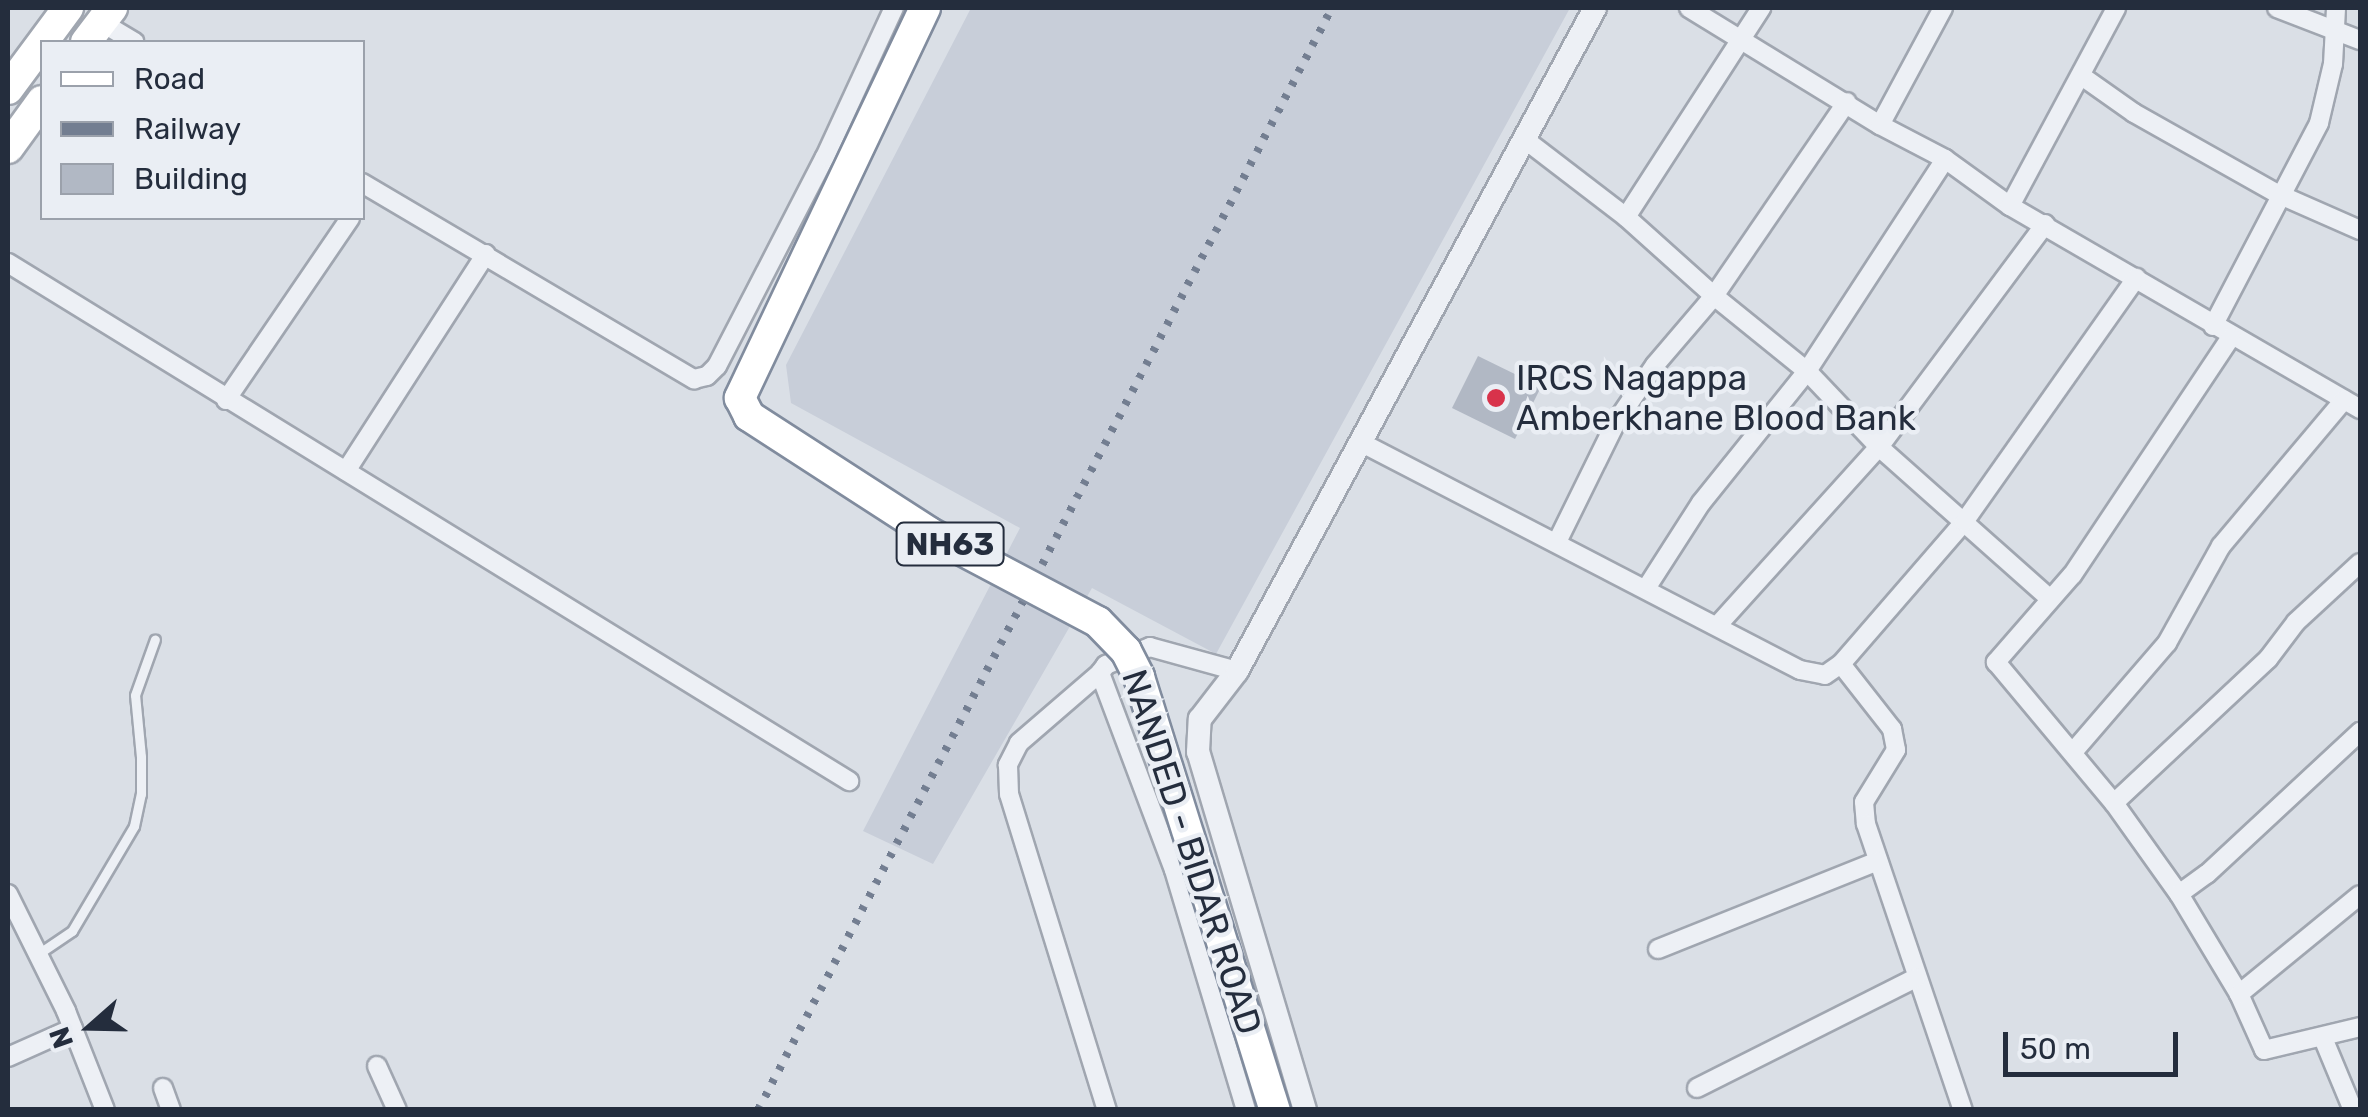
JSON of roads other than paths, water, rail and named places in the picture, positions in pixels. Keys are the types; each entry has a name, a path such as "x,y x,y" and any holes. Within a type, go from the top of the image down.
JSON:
{"main road":[{"path":"44,40 68,8"},
{"name":"NANDED - BIDAR ROAD","path":"925,8 740,398 749,416 928,532 1098,622 1126,650 1139,678 1274,1110"},
{"path":"8,89 40,46"},
{"path":"8,148 40,104"}],"street":[{"path":"365,189 486,254 694,379 707,376 717,366 825,157 894,8"},
{"path":"1306,1110 1198,752 1200,718 1237,671 1527,141 1595,8"},
{"path":"1690,8 1880,125 1946,158 2010,206 2352,404 2221,546 2167,643 2073,752"},
{"path":"1626,216 1761,8"},
{"path":"1880,125 1943,8"},
{"path":"2010,206 2083,77 2116,8"},
{"path":"2277,8 2360,40"},
{"path":"2212,326 2278,194 2319,123 2334,64 2336,8"},
{"path":"100,24 130,40"},
{"path":"2083,77 2134,113 2278,194 2360,230"},
{"path":"1557,542 1616,422 1655,365 1714,296 1847,102"},
{"path":"1527,141 1626,216 1714,296 1808,372 1879,447 2050,598"},
{"path":"1647,587 1701,503 1808,372 1946,158"},
{"path":"226,400 349,220"},
{"path":"1718,626 1879,447 2045,224"},
{"path":"346,471 486,254"},
{"path":"8,264 849,781"},
{"path":"1362,442 1800,670 1824,675 1841,664 1964,522 2136,278"},
{"path":"2231,336 2072,575 1996,662 2114,803 2179,894 2239,994 2264,1050 2360,1028"},
{"path":"2114,803 2268,660 2296,622 2360,563"},
{"path":"1107,1110 1009,794 1008,765 1019,744 1106,665 1150,647 1237,671"},
{"path":"1841,664 1892,729 1896,750 1864,802 1878,861 1963,1110"},
{"path":"1100,673 1174,870 1246,1110"},
{"path":"2179,894 2207,874 2360,732"},
{"path":"1658,949 1878,861"},
{"path":"8,894 73,1028 105,1110"},
{"path":"2239,994 2360,895"},
{"path":"1698,1088 1916,978"},
{"path":"8,1058 73,1028"},
{"path":"2323,1038 2353,1110"},
{"path":"377,1066 397,1110"},
{"path":"163,1088 171,1110"}],"lane":[{"path":"38,954 72,931 134,826 141,775 135,695 156,639"}],"railway":[{"path":"758,1110 1332,8"}],"place":[{"name":"IRCS Nagappa Amberkhane Blood Bank","path":"1496,398"}]}
